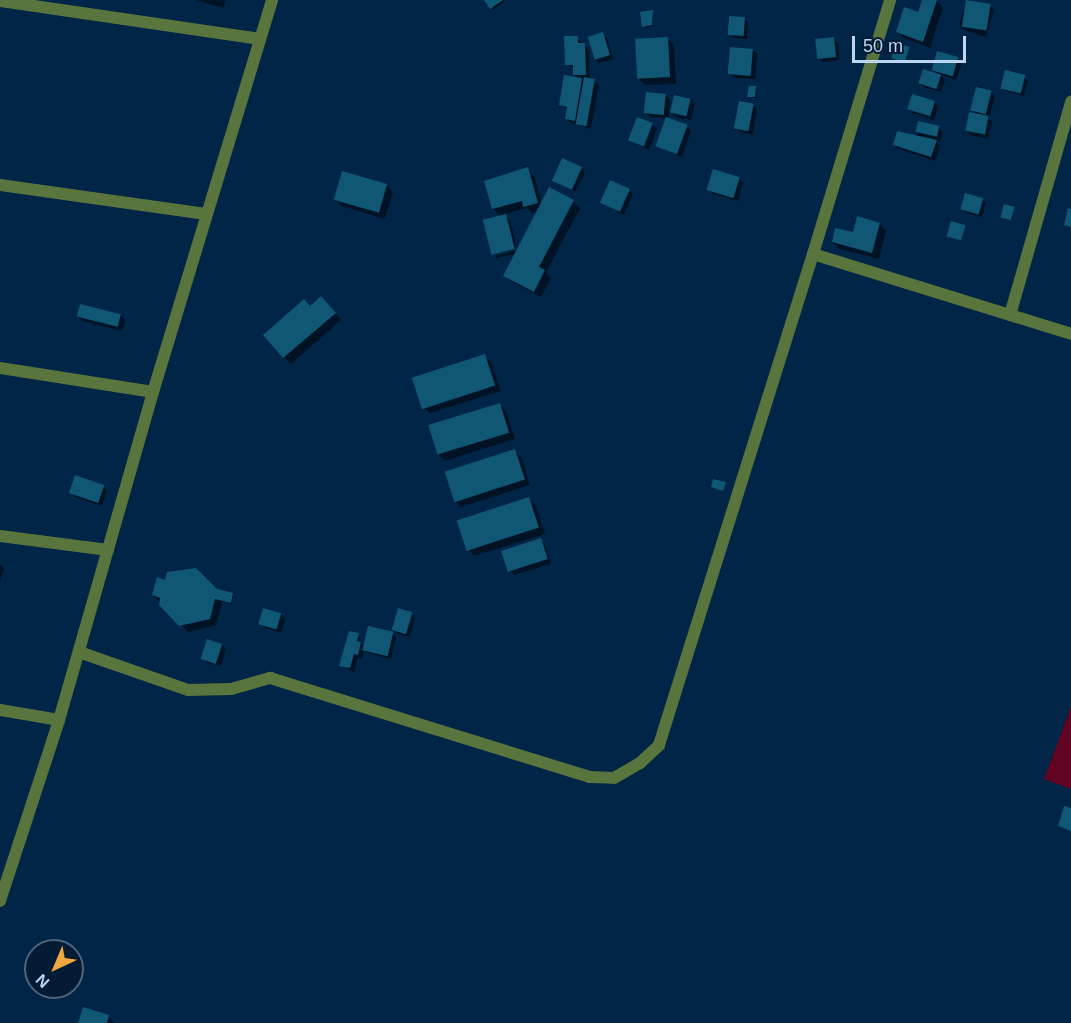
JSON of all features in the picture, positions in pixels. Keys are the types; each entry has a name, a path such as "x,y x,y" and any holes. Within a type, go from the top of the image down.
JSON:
{"street":[{"path":"0,901 3,881 59,720 153,392 272,0"},
{"path":"79,651 188,690 231,689 270,678 589,777 614,778 640,763 658,745 813,254 890,0"},
{"path":"0,1 259,39"},
{"path":"1010,315 1071,102"},
{"path":"0,185 206,214"},
{"path":"813,254 1071,334"},
{"path":"0,368 153,392"},
{"path":"0,536 108,550"},
{"path":"0,710 59,720"}],"shaded area":[{"path":"1071,707 1071,789 1044,779"}],"building":[{"path":"484,0 503,0 490,9"},
{"path":"922,0 937,0 923,42 896,32 904,7 918,12"},
{"path":"966,0 991,4 986,31 962,27"},
{"path":"653,10 652,25 642,27 640,12"},
{"path":"729,16 745,17 744,36 728,35"},
{"path":"603,32 610,55 595,60 588,37"},
{"path":"564,36 578,36 578,43 585,43 586,75 573,75 573,65 565,65"},
{"path":"668,37 670,77 637,79 635,39"},
{"path":"834,37 836,57 817,59 815,39"},
{"path":"896,43 909,47 905,62 891,58"},
{"path":"730,47 753,49 751,76 728,74"},
{"path":"937,51 958,57 953,76 931,70"},
{"path":"923,69 941,75 936,89 918,83"},
{"path":"1005,70 1025,75 1021,94 1000,88"},
{"path":"564,75 582,78 575,121 565,119 567,107 559,105"},
{"path":"584,77 595,79 586,126 576,124"},
{"path":"749,86 756,86 755,97 747,97"},
{"path":"976,87 992,91 986,114 970,110"},
{"path":"646,92 666,94 664,115 644,113"},
{"path":"912,94 935,101 930,116 907,109"},
{"path":"674,95 691,99 687,116 670,113"},
{"path":"739,101 754,104 748,131 734,128"},
{"path":"969,112 989,116 985,134 965,131"},
{"path":"637,117 653,123 644,146 628,140"},
{"path":"666,117 688,125 677,154 655,146"},
{"path":"918,121 939,126 937,137 916,132"},
{"path":"897,131 937,140 931,157 893,145"},
{"path":"562,158 582,167 572,190 552,181"},
{"path":"528,167 538,203 523,207 522,201 492,209 484,181"},
{"path":"713,169 740,177 733,198 707,190"},
{"path":"342,171 387,184 379,213 334,200"},
{"path":"610,180 630,189 620,212 600,203"},
{"path":"549,187 574,200 539,267 545,270 534,292 503,276"},
{"path":"965,193 983,198 979,215 960,209"},
{"path":"1004,204 1015,207 1011,220 1000,218"},
{"path":"1068,208 1071,209 1071,227 1064,225"},
{"path":"506,214 515,249 491,255 483,220"},
{"path":"857,216 880,223 872,253 832,242 835,228 853,232"},
{"path":"951,221 965,225 961,241 947,236"},
{"path":"321,296 336,313 283,358 263,335 304,299 310,306"},
{"path":"80,304 121,314 118,327 77,317"},
{"path":"485,354 495,385 422,409 412,378"},
{"path":"500,403 509,433 437,455 428,425"},
{"path":"515,449 525,479 455,502 445,472"},
{"path":"75,475 104,485 98,503 69,493"},
{"path":"713,479 726,482 723,491 711,487"},
{"path":"529,497 539,527 467,551 457,520"},
{"path":"541,538 548,559 508,572 501,551"},
{"path":"196,568 217,589 233,593 231,603 215,599 210,619 179,626 159,605 160,598 152,595 157,577 165,580 167,572"},
{"path":"263,608 281,613 277,630 258,624"},
{"path":"398,608 412,612 406,634 392,630"},
{"path":"368,626 393,632 388,656 362,650"},
{"path":"349,631 359,633 357,641 361,642 358,655 354,654 350,668 339,666"},
{"path":"207,639 222,644 216,664 201,659"},
{"path":"1064,806 1071,808 1071,831 1058,826"},
{"path":"83,1007 109,1015 107,1023 78,1023"}]}
